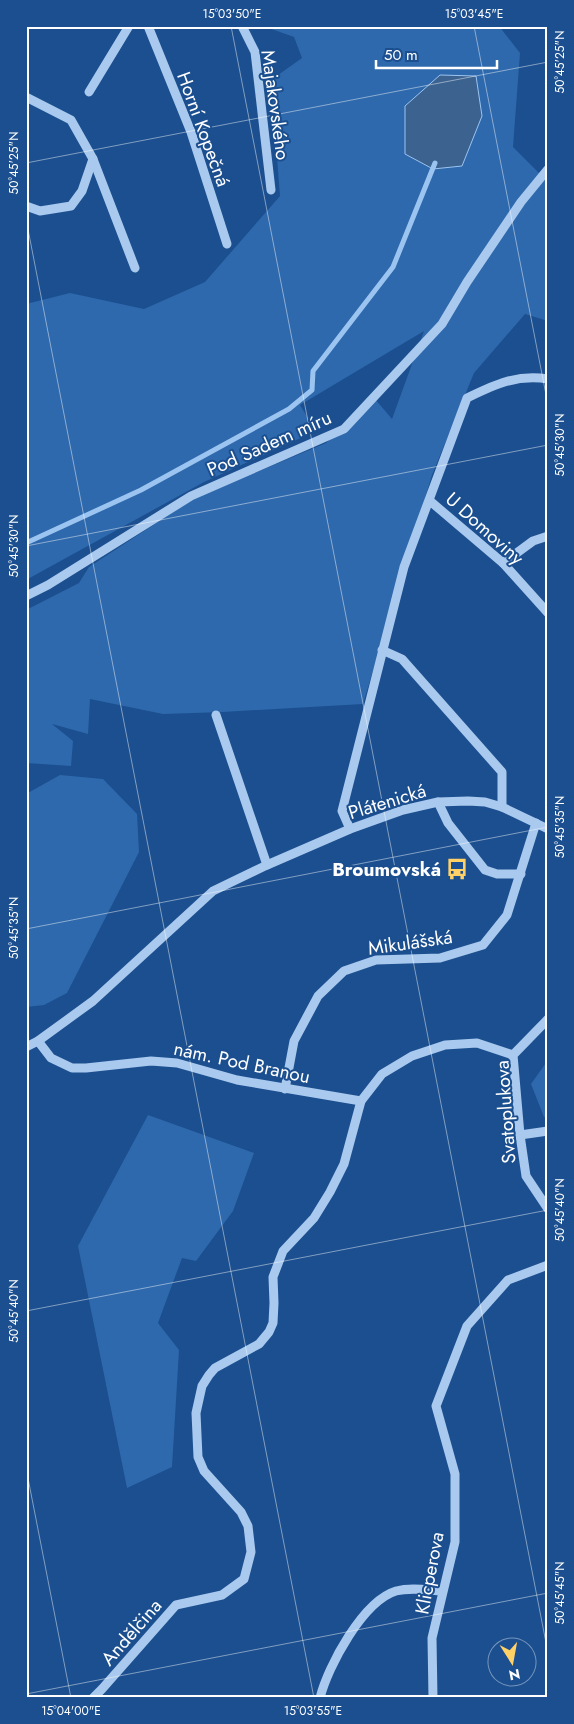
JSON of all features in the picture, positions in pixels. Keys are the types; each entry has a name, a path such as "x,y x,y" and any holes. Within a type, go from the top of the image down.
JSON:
{"street":[{"path":"89,92 129,26"},
{"name":"Horní Kopečná","path":"148,26 191,132 227,244"},
{"name":"Majakovského","path":"242,26 255,52 271,190"},
{"path":"26,97 72,120 93,160 135,268"},
{"path":"26,206 40,211 71,206 82,191 93,160"},
{"name":"Pod Sadem míru","path":"26,596 48,586 191,496 344,429 442,324 467,282 521,202 548,169"},
{"name":"U Domoviny","path":"548,379 532,377 496,384 467,398 430,501 504,563 548,613"},
{"path":"350,829 342,811 404,568 430,501"},
{"path":"504,563 533,541 548,536"},
{"path":"26,600 48,586"},
{"path":"382,650 402,659 502,772 502,807"},
{"path":"216,715 267,865"},
{"path":"438,802 448,823 485,870 497,874 521,874"},
{"name":"Plátenická","path":"38,1041 93,1001 213,891 350,829 402,810 438,802 485,802 502,807 548,829"},
{"name":"Mikulášská","path":"285,1089 294,1042 318,996 344,971 376,960 440,958 483,945 507,915 536,823"},
{"name":"Svatoplukova","path":"548,1019 513,1055 520,1135 526,1176 548,1209"},
{"path":"26,1047 38,1041"},
{"name":"nám. Pod Branou","path":"38,1041 51,1058 72,1068 151,1061 177,1063 236,1080 361,1101"},
{"name":"Andělčina","path":"93,1698 176,1605 222,1595 244,1579 251,1552 248,1526 237,1508 204,1471 198,1457 196,1414 202,1386 215,1368 259,1344 269,1332 273,1323 273,1277 283,1251 314,1218 330,1192 344,1164 361,1101 382,1074 412,1056 445,1045 477,1043 513,1055"},
{"path":"520,1135 548,1131"},
{"name":"Klicperova","path":"434,1698 432,1638 454,1542 454,1474 436,1406 467,1326 508,1280 548,1265"},
{"path":"320,1698 339,1654 353,1628 383,1597 396,1591 410,1588 442,1591"}],"shaded area":[{"path":"263,26 499,26 520,53 513,147 548,182 548,321 525,314 474,373 432,475 363,704 163,714 90,699 88,734 52,724 73,741 71,766 26,763 26,610 79,583 89,567 193,499 326,443 375,399 392,419 424,331 300,405 316,431 204,482 26,580 26,304 70,293 144,309 205,282 280,196 271,80 302,58 294,37"},
{"path":"440,75 476,76 482,116 462,166 433,169 405,154 405,106"},
{"path":"60,775 103,779 137,814 139,852 67,993 44,1005 26,1007 26,794"},
{"path":"548,1060 548,1117 544,1117 531,1084"},
{"path":"148,1115 254,1153 233,1211 196,1261 182,1258 158,1323 179,1350 172,1467 127,1488 78,1246"}],"waterway":[{"path":"26,543 141,490 289,409 312,390 313,371 393,267 435,163"}],"place":[{"name":"Broumovská","path":"457,869"}]}
